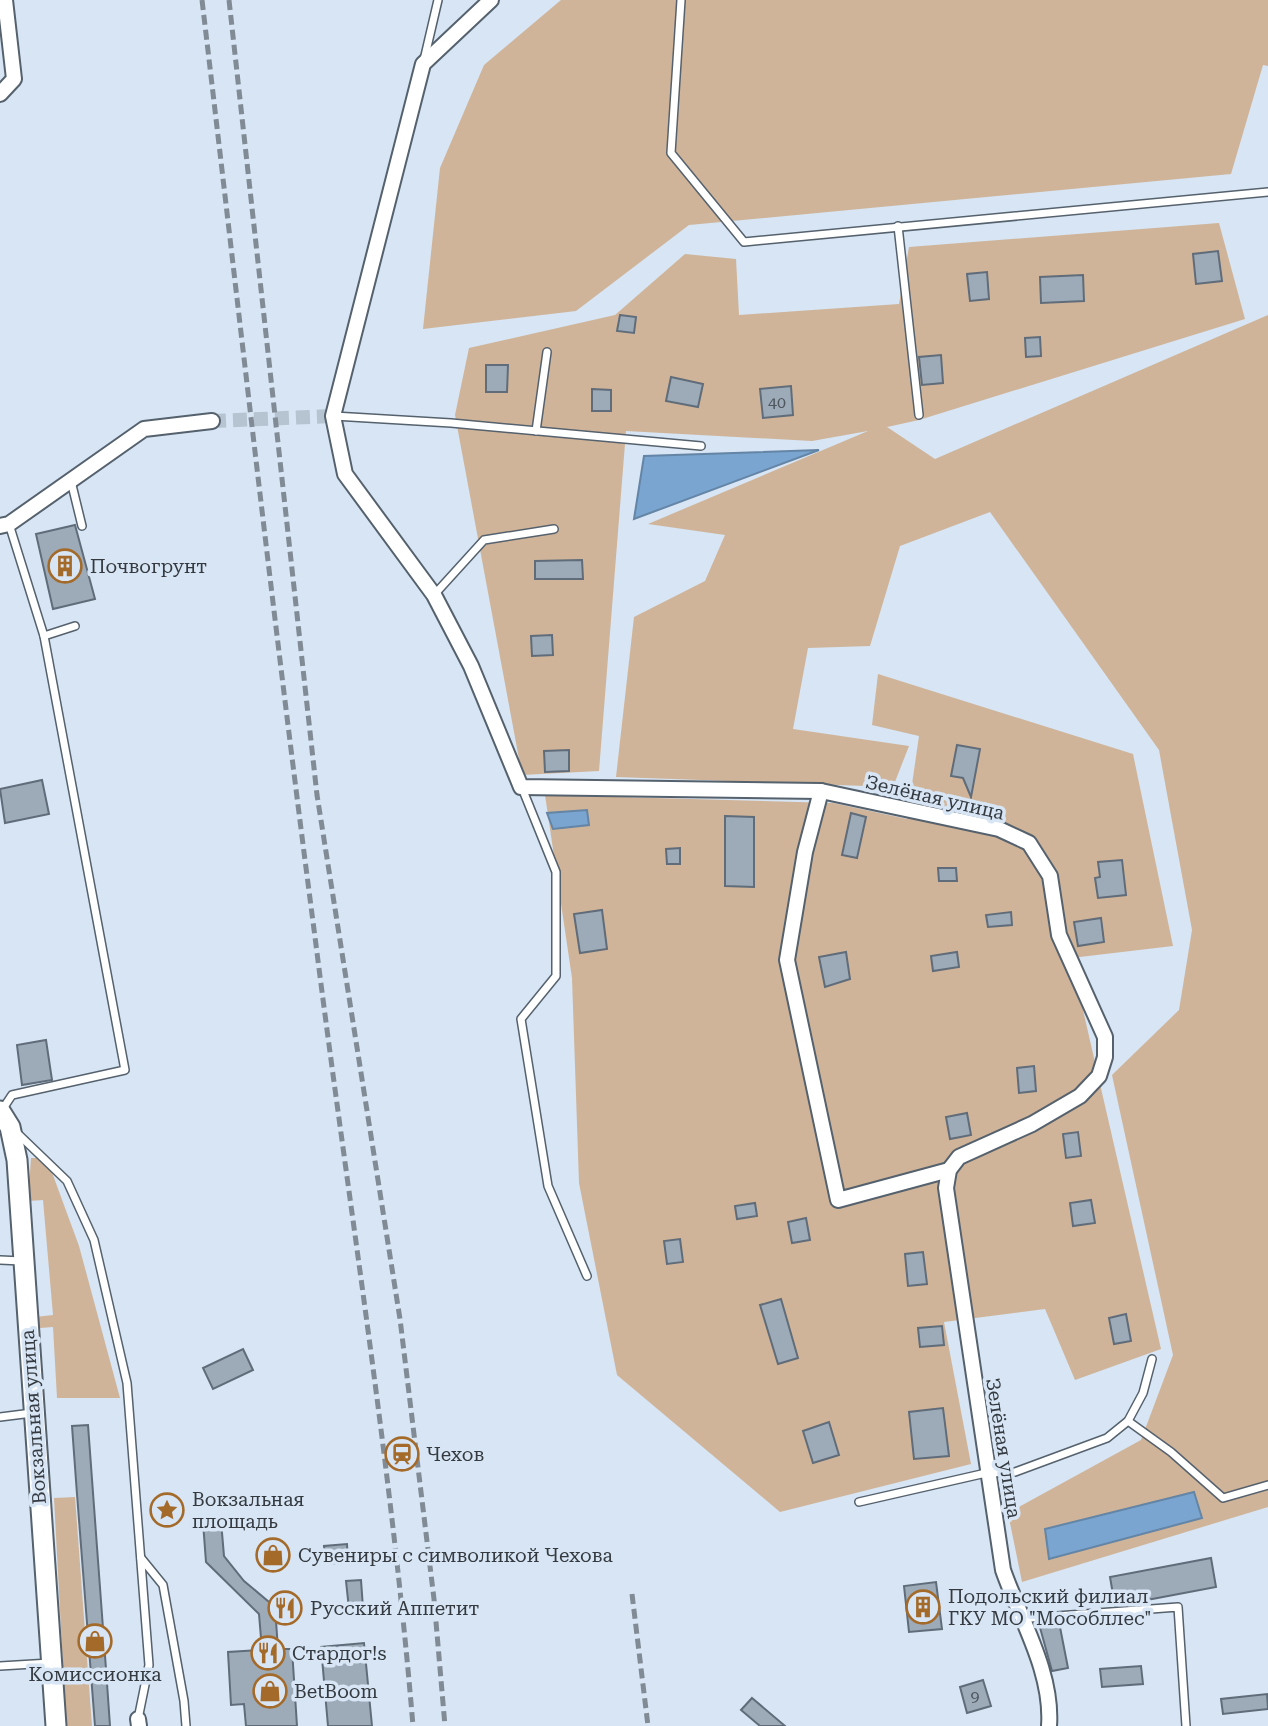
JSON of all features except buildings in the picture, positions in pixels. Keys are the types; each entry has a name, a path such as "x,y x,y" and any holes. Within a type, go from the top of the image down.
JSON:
{"street":[{"path":"0,94 14,79 5,0"},
{"path":"491,0 423,64 333,416 345,474 434,595 471,666 521,787"},
{"path":"4,525 144,429 212,421"},
{"name":"Зелёная улица","path":"521,787 821,791 999,829 1029,843 1050,876 1059,935 1105,1037 1105,1057 1099,1076 1080,1096 1032,1124 959,1157 949,1170 946,1188 986,1473 991,1486 1003,1570 1023,1625 1029,1634 1047,1695 1049,1726"},
{"name":"Зелёная улица","path":"821,791 805,852 787,960 838,1200 949,1170"},
{"name":"Вокзальная улица","path":"4,1117 17,1160 55,1726"}],"lane":[{"path":"423,64 438,0"},
{"path":"681,0 671,153 744,242 1268,192"},
{"path":"898,226 919,415"},
{"path":"536,431 547,352"},
{"path":"333,416 701,446"},
{"path":"71,480 82,526"},
{"path":"4,525 44,636 125,1070 12,1095 4,1117 67,1181 93,1240 127,1383 149,1665 139,1723"},
{"path":"434,595 484,540 554,529"},
{"path":"44,636 75,626"},
{"path":"521,787 556,872 556,976 521,1019 548,1186 587,1276"},
{"path":"0,1260 23,1261"},
{"path":"859,1502 986,1473 1016,1472 1107,1438 1128,1421 1143,1393 1152,1359"},
{"path":"0,1417 32,1413"},
{"path":"1128,1421 1171,1452 1223,1497 1268,1485"},
{"path":"140,1557 163,1585 186,1726"},
{"path":"1023,1625 1030,1618 1178,1607 1186,1726"},
{"path":"0,1666 50,1663"}],"shaded area":[{"path":"561,0 1268,0 1268,66 1263,65 1231,174 689,225 576,311 423,329 440,168 484,65"},
{"path":"1219,223 1245,319 919,420 887,427 935,459 1268,315 1268,1507 1022,1582 1008,1513 1141,1440 1173,1355 1112,1075 1179,1010 1192,930 1159,750 990,512 900,546 870,646 808,648 793,729 909,746 893,787 616,777 634,617 705,581 725,535 648,524 868,431 812,441 626,431 599,771 522,775 455,415 469,348 615,315 685,254 736,259 739,315 899,304 909,247"},
{"path":"878,674 1133,754 1173,946 1071,958 1161,1349 1075,1380 1045,1309 944,1322 971,1464 780,1512 617,1375 579,1183 572,978 545,795 833,803 907,819 919,736 872,725"},
{"path":"31,1158 42,1158 50,1167 79,1246 120,1398 57,1398 53,1327 26,1329 26,1318 53,1315 43,1200 28,1201"},
{"path":"75,1497 92,1726 67,1726 66,1723 54,1498"}],"water":[{"path":"819,450 634,519 644,456"},
{"path":"587,810 589,825 553,829 547,813"},
{"path":"1194,1492 1202,1518 1049,1559 1045,1529"}],"tunnel":[{"path":"212,421 333,416"}],"railway":[{"path":"202,0 300,820 393,1528 413,1726"},
{"path":"229,0 317,795 400,1319 434,1599 445,1726"},
{"path":"632,1594 648,1726"}],"place":[{"name":"Почвогрунт","path":"65,566"},
{"name":"Чехов","path":"402,1454"},
{"name":"Вокзальная площадь","path":"167,1510"},
{"name":"Сувениры с символикой Чехова","path":"273,1555"},
{"name":"Подольский филиал ГКУ МО \"Мособллес\"","path":"923,1607"},
{"name":"Русский Аппетит","path":"285,1608"},
{"name":"Комиссионка","path":"95,1641"},
{"name":"Стардог!s","path":"268,1653"},
{"name":"BetBoom","path":"270,1691"}]}
